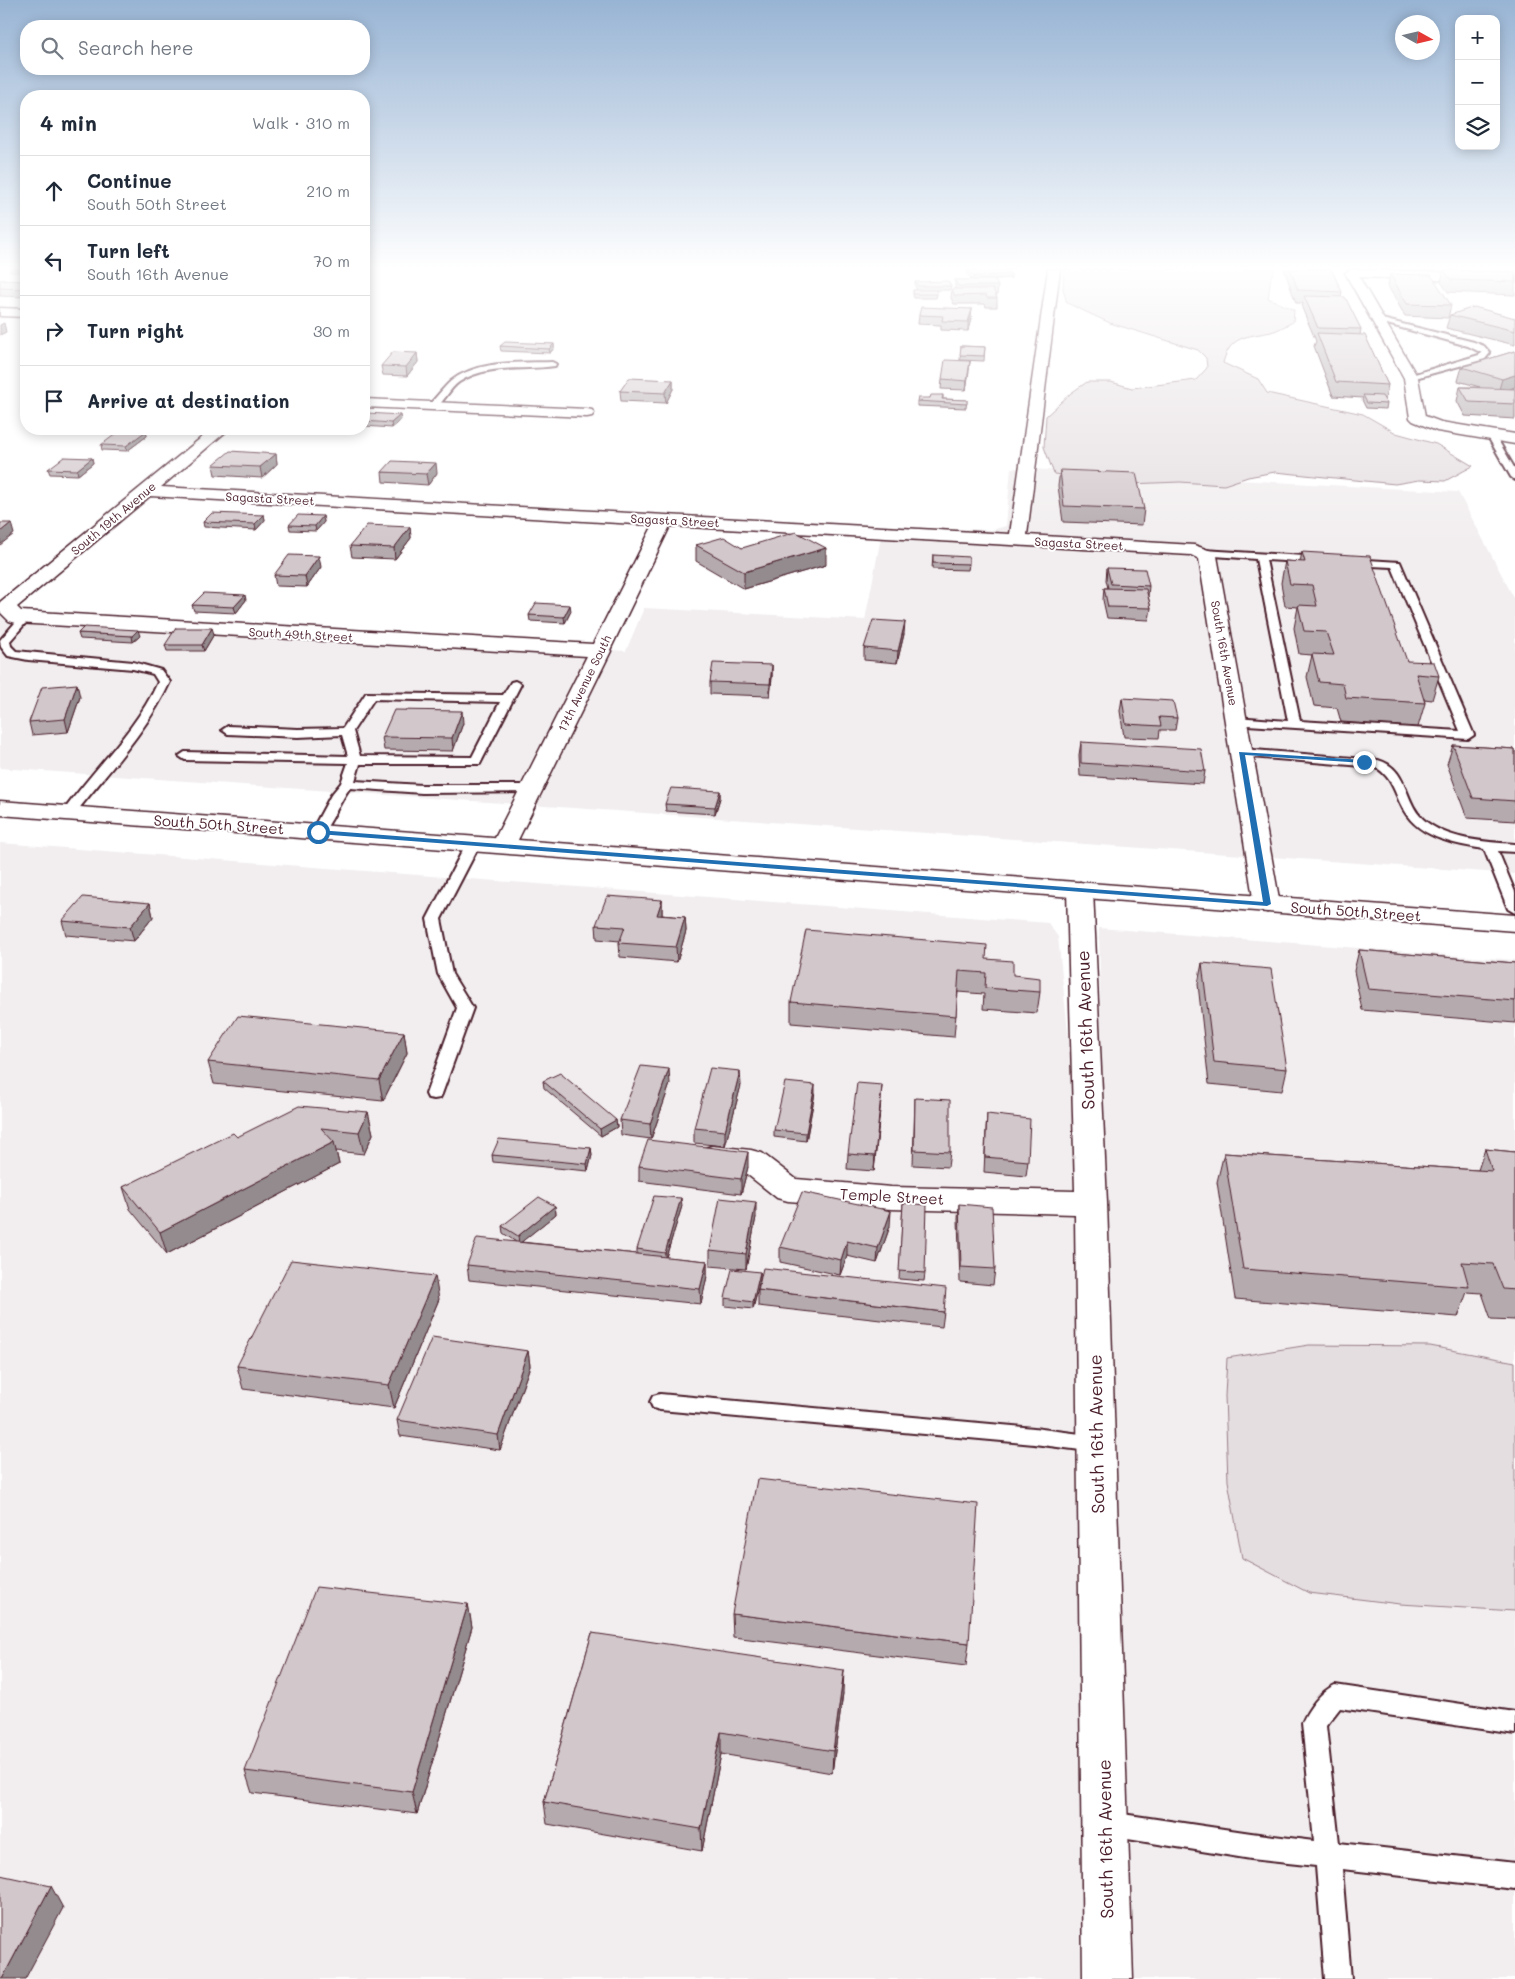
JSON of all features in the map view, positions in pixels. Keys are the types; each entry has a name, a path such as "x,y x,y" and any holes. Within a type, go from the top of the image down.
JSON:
{"street":[{"path":"1018,540 1042,361"},
{"path":"1402,361 1411,378 1418,418 1437,426 1515,439"},
{"path":"370,403 587,413"},
{"name":"South 19th Avenue","path":"6,607 214,435"},
{"name":"Sagasta Street","path":"146,491 1194,550 1203,553"},
{"name":"17th Avenue South","path":"503,846 601,651 664,520"},
{"name":"South 16th Avenue","path":"1203,553 1208,556 1267,904"},
{"name":"South 49th Street","path":"6,607 16,617 25,618 601,651"},
{"name":"South 50th Street","path":"0,808 1515,923"},
{"name":"South 16th Avenue","path":"1080,890 1090,1203 1108,1979"},
{"name":"Temple Street","path":"704,1156 751,1161 788,1190 891,1198 1090,1203"}],"lane":[{"path":"1411,378 1467,361"},
{"path":"432,406 444,397 452,384 466,375 500,367 552,364"},
{"path":"1492,435 1515,478"},
{"path":"1203,553 1396,564 1468,735 1236,721"},
{"path":"1261,557 1295,725"},
{"path":"25,618 5,640 6,648 12,654 149,669 159,673 164,682 159,693 132,733 68,813"},
{"path":"185,756 267,759 476,761 515,684"},
{"path":"318,832 337,795 347,784 352,774 356,759 348,731 370,694 507,699"},
{"path":"228,730 298,733 348,731"},
{"path":"1242,753 1378,764 1388,769 1396,778 1417,821 1456,840 1490,847 1515,848"},
{"path":"347,784 422,789 532,788"},
{"path":"434,1094 465,1008 445,974 434,919 474,844"},
{"path":"1490,847 1515,909"},
{"path":"660,1402 1034,1436 1096,1444"},
{"path":"1338,1979 1328,1854 1314,1723 1335,1696 1515,1723"},
{"path":"1105,1823 1251,1846 1515,1876"}],"shaded area":[{"path":"1206,361 1224,361 1223,363 1258,379 1267,393 1363,414 1396,433 1436,444 1473,466 1445,481 1419,480 1395,484 1275,472 1248,477 1224,485 1180,482 1129,484 1054,474 1044,447 1046,416 1071,393 1087,382 1111,382 1132,388 1196,380 1207,368"},
{"path":"1011,468 1458,492 1515,600 1515,874 0,768 0,611 626,651 644,608 865,620 883,527 992,530 1006,526"},
{"path":"0,843 1048,923 1058,937 1083,1174 1097,1979 0,1979"},
{"path":"1099,928 1515,960 1515,1979 1126,1979 1103,1169"},
{"path":"1309,1345 1430,1346 1515,1362 1515,1611 1400,1604 1309,1593 1242,1558 1228,1481 1225,1396 1227,1358"}],"building":[{"path":"385,361 410,361 406,367 381,366"},
{"path":"945,361 970,361 967,381 942,379"},
{"path":"1328,361 1377,361 1388,385 1336,382"},
{"path":"1481,361 1515,361 1515,375 1502,379 1462,367"},
{"path":"629,378 673,380 665,393 620,391"},
{"path":"1460,387 1515,389 1515,404 1469,402"},
{"path":"931,395 943,395 942,399 967,400 967,404 917,401 918,398 930,398"},
{"path":"1363,395 1382,396 1387,404 1367,403"},
{"path":"370,413 400,415 391,423 370,421"},
{"path":"114,435 141,435 126,446 101,445"},
{"path":"230,451 276,454 260,467 213,465"},
{"path":"64,457 92,458 77,470 48,469"},
{"path":"392,461 436,463 426,474 382,472"},
{"path":"1060,470 1136,473 1144,509 1064,506"},
{"path":"212,513 264,515 255,524 203,522"},
{"path":"298,515 323,516 315,526 289,525"},
{"path":"0,523 11,523 0,532"},
{"path":"367,525 410,527 394,548 350,546"},
{"path":"796,532 826,548 744,572 696,545 724,537 742,548"},
{"path":"1302,552 1370,556 1407,661 1434,662 1439,676 1416,674 1425,703 1346,698 1343,684 1319,682 1312,654 1334,655 1326,632 1304,631 1298,605 1317,606 1312,585 1290,584 1285,561 1305,562"},
{"path":"289,555 319,556 305,576 274,575"},
{"path":"933,555 969,557 969,564 933,563"},
{"path":"1107,568 1145,569 1149,586 1111,584"},
{"path":"1104,588 1146,589 1151,608 1108,607"},
{"path":"204,593 245,595 234,607 192,605"},
{"path":"536,603 570,605 564,617 529,615"},
{"path":"873,620 905,622 898,651 864,648"},
{"path":"84,627 138,630 132,636 78,633"},
{"path":"176,628 212,628 202,645 165,645"},
{"path":"713,663 772,665 770,684 710,682"},
{"path":"77,684 65,719 29,722 42,687"},
{"path":"1122,698 1173,701 1177,718 1159,717 1161,726 1126,724"},
{"path":"394,710 462,711 452,738 382,737"},
{"path":"1081,742 1201,749 1205,771 1081,763"},
{"path":"1453,745 1515,749 1515,801 1473,798"},
{"path":"671,788 720,791 715,807 665,804"},
{"path":"607,896 662,900 657,915 685,917 676,947 619,943 625,927 596,925"},
{"path":"83,897 150,903 130,927 62,921"},
{"path":"806,930 987,945 986,959 1013,961 1013,975 1040,978 1040,992 985,988 986,973 959,971 956,1016 791,1002"},
{"path":"1359,950 1515,963 1515,1001 1368,989"},
{"path":"1202,963 1271,969 1287,1069 1214,1062"},
{"path":"238,1016 404,1032 379,1080 208,1062"},
{"path":"641,1066 669,1069 650,1124 620,1120"},
{"path":"710,1068 740,1071 725,1131 694,1128"},
{"path":"560,1073 616,1120 600,1129 543,1081"},
{"path":"785,1082 815,1085 806,1133 774,1130"},
{"path":"857,1083 882,1085 875,1156 848,1154"},
{"path":"915,1098 950,1100 950,1152 914,1150"},
{"path":"299,1106 368,1112 359,1132 321,1128 334,1142 160,1232 123,1187 233,1133 237,1137"},
{"path":"987,1114 1030,1119 1028,1161 985,1157"},
{"path":"499,1139 591,1148 587,1164 492,1155"},
{"path":"648,1140 748,1152 741,1179 639,1166"},
{"path":"1485,1149 1515,1152 1515,1290 1503,1289 1493,1264 1462,1262 1469,1287 1243,1269 1224,1153 1492,1171"},
{"path":"802,1192 891,1211 878,1248 847,1241 841,1260 780,1247"},
{"path":"654,1196 681,1198 665,1253 637,1249"},
{"path":"539,1197 555,1206 518,1236 502,1226"},
{"path":"720,1198 756,1202 746,1254 710,1250"},
{"path":"903,1203 927,1205 925,1273 899,1271"},
{"path":"959,1204 992,1207 995,1269 961,1267"},
{"path":"477,1238 707,1261 700,1289 467,1265"},
{"path":"291,1260 435,1276 389,1385 237,1366"},
{"path":"763,1268 946,1288 944,1312 758,1290"},
{"path":"732,1269 760,1272 753,1302 725,1298"},
{"path":"432,1337 528,1351 498,1435 397,1420"},
{"path":"757,1479 978,1504 969,1643 732,1614"},
{"path":"316,1587 468,1604 412,1792 245,1771"},
{"path":"592,1633 844,1670 833,1751 721,1732 701,1829 544,1802"},
{"path":"0,1875 51,1886 2,1979 0,1979"}],"route":[{"path":"318,832 1267,904 1242,753 1364,762"}]}
